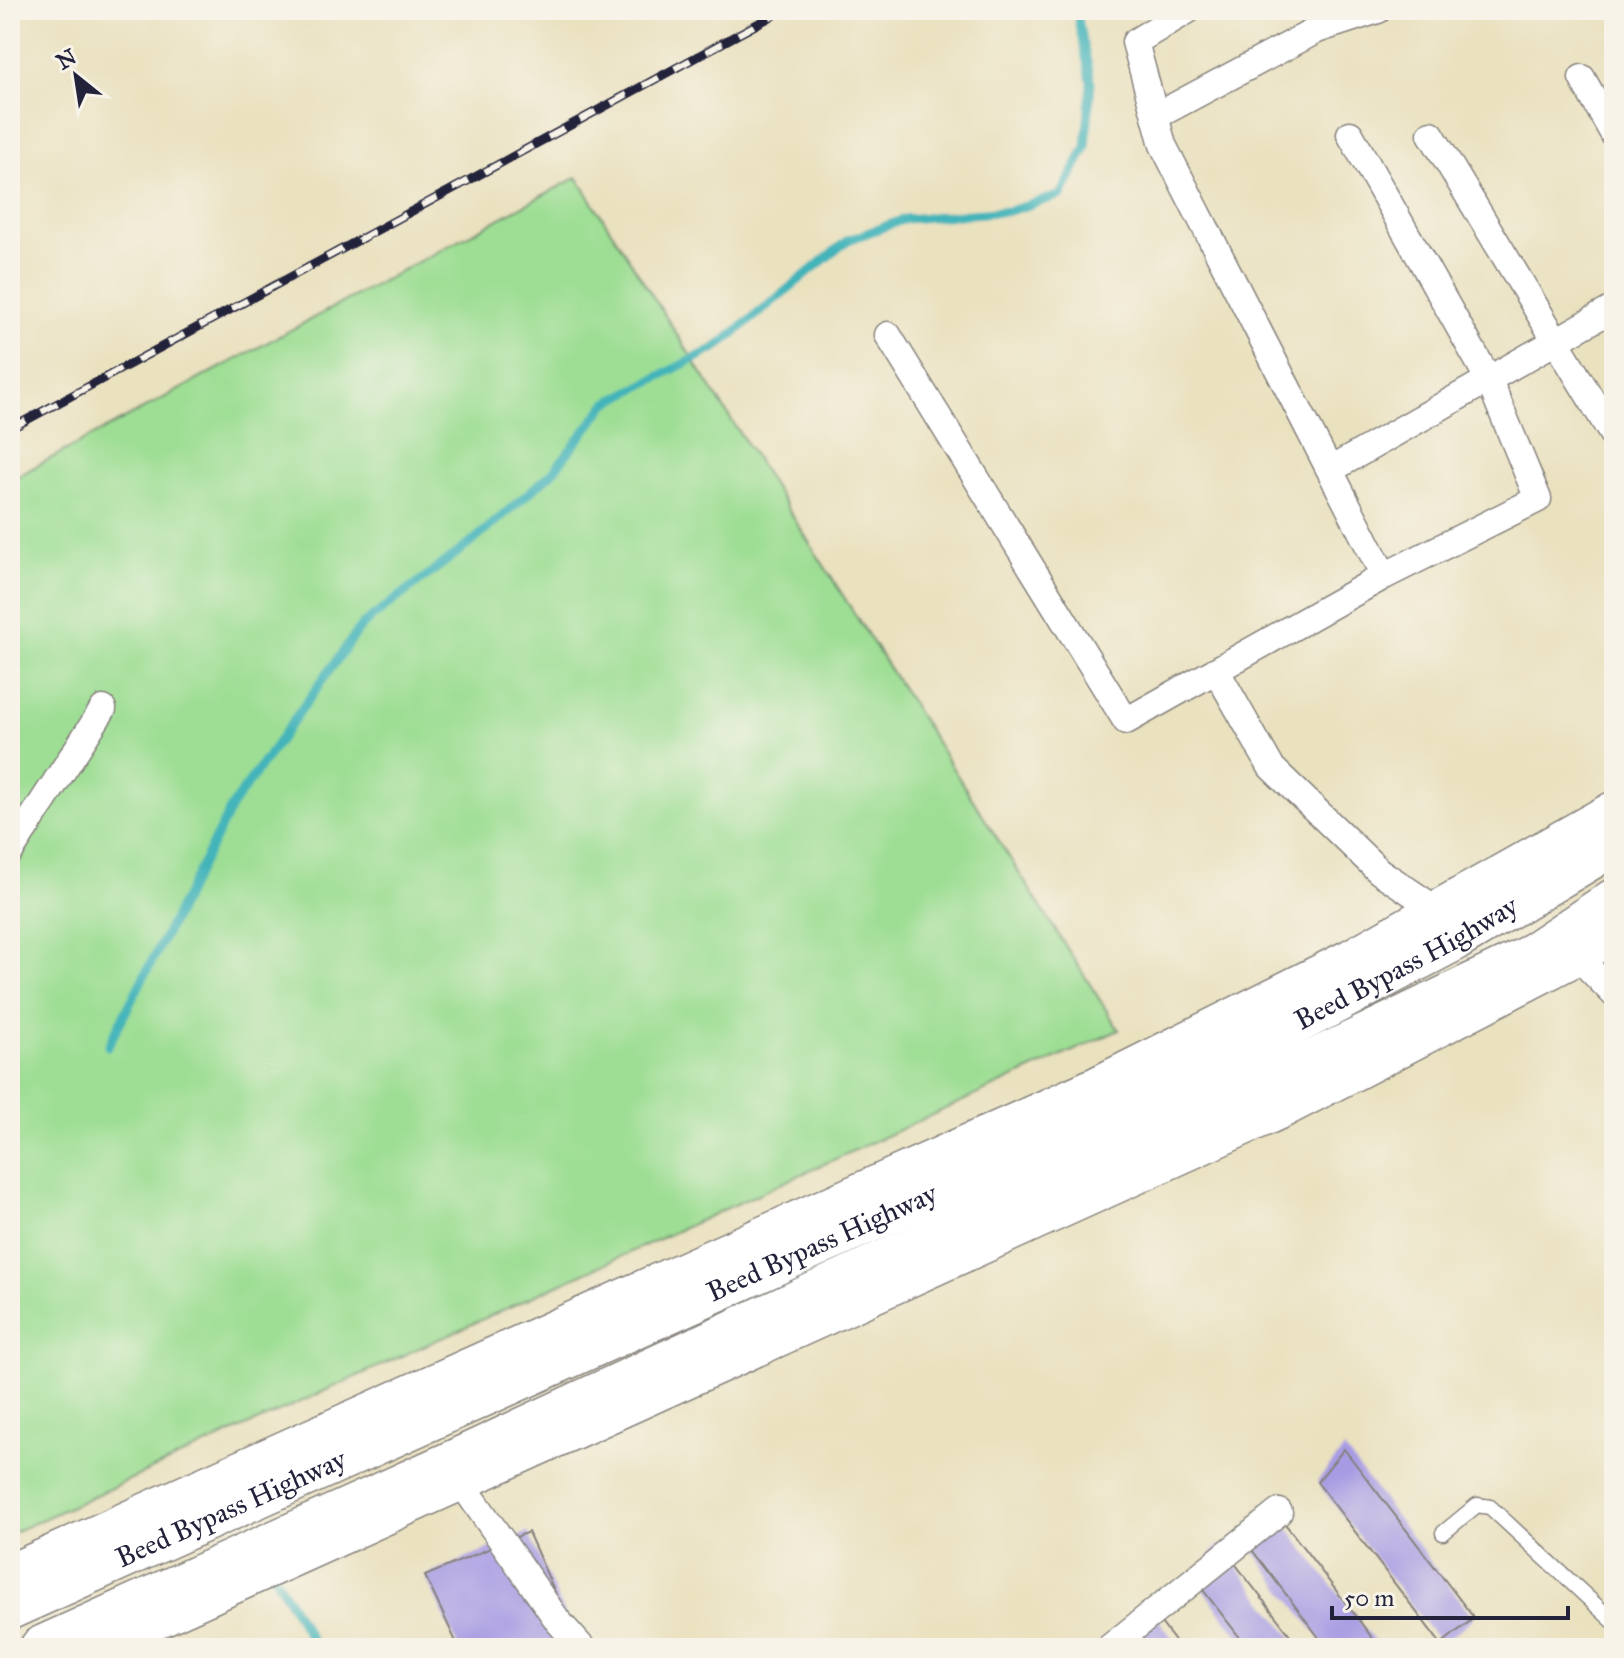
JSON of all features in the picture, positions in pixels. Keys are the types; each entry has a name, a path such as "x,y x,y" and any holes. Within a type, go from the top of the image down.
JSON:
{"highway":[{"name":"Beed Bypass Highway","path":"11,1595 152,1524 751,1255 1202,1071 1456,938 1614,843"},
{"name":"Beed Bypass Highway","path":"42,1648 455,1474 788,1321 1527,959 1614,901"}],"street":[{"path":"1188,10 1135,42 1163,145 1384,576"},
{"path":"1156,116 1317,30 1378,10"},
{"path":"1582,78 1614,135"},
{"path":"888,335 1126,721 1384,576 1538,499 1489,380 1350,134"},
{"path":"1431,134 1614,437"},
{"path":"1330,470 1614,308"},
{"path":"1216,670 1271,767 1379,871 1434,908"},
{"path":"10,852 103,709"},
{"path":"751,1255 1247,1009 1614,807"},
{"path":"788,1321 1284,1111 1579,958 1614,936"},
{"path":"1579,958 1614,994"},
{"path":"100,1648 455,1474 558,1621 582,1648"},
{"path":"1109,1648 1279,1512"}],"lane":[{"path":"1443,1533 1477,1505 1490,1507 1614,1622"}],"green space":[{"path":"577,177 1119,1030 10,1534 10,480"}],"building":[{"path":"1344,1449 1474,1618 1441,1644 1317,1482"},
{"path":"1273,1508 1380,1648 1327,1648 1246,1542"},
{"path":"528,1532 580,1648 459,1648 425,1576"},
{"path":"1220,1544 1300,1648 1248,1648 1193,1577"},
{"path":"1146,1603 1180,1648 1128,1648"}],"waterway":[{"path":"108,1046 232,806 362,625 473,541 552,473 607,403 717,347 848,240 905,219 1009,211 1061,195 1086,147 1091,81 1076,10"},
{"path":"275,1577 316,1648"}],"railway":[{"path":"10,429 783,10"}]}
